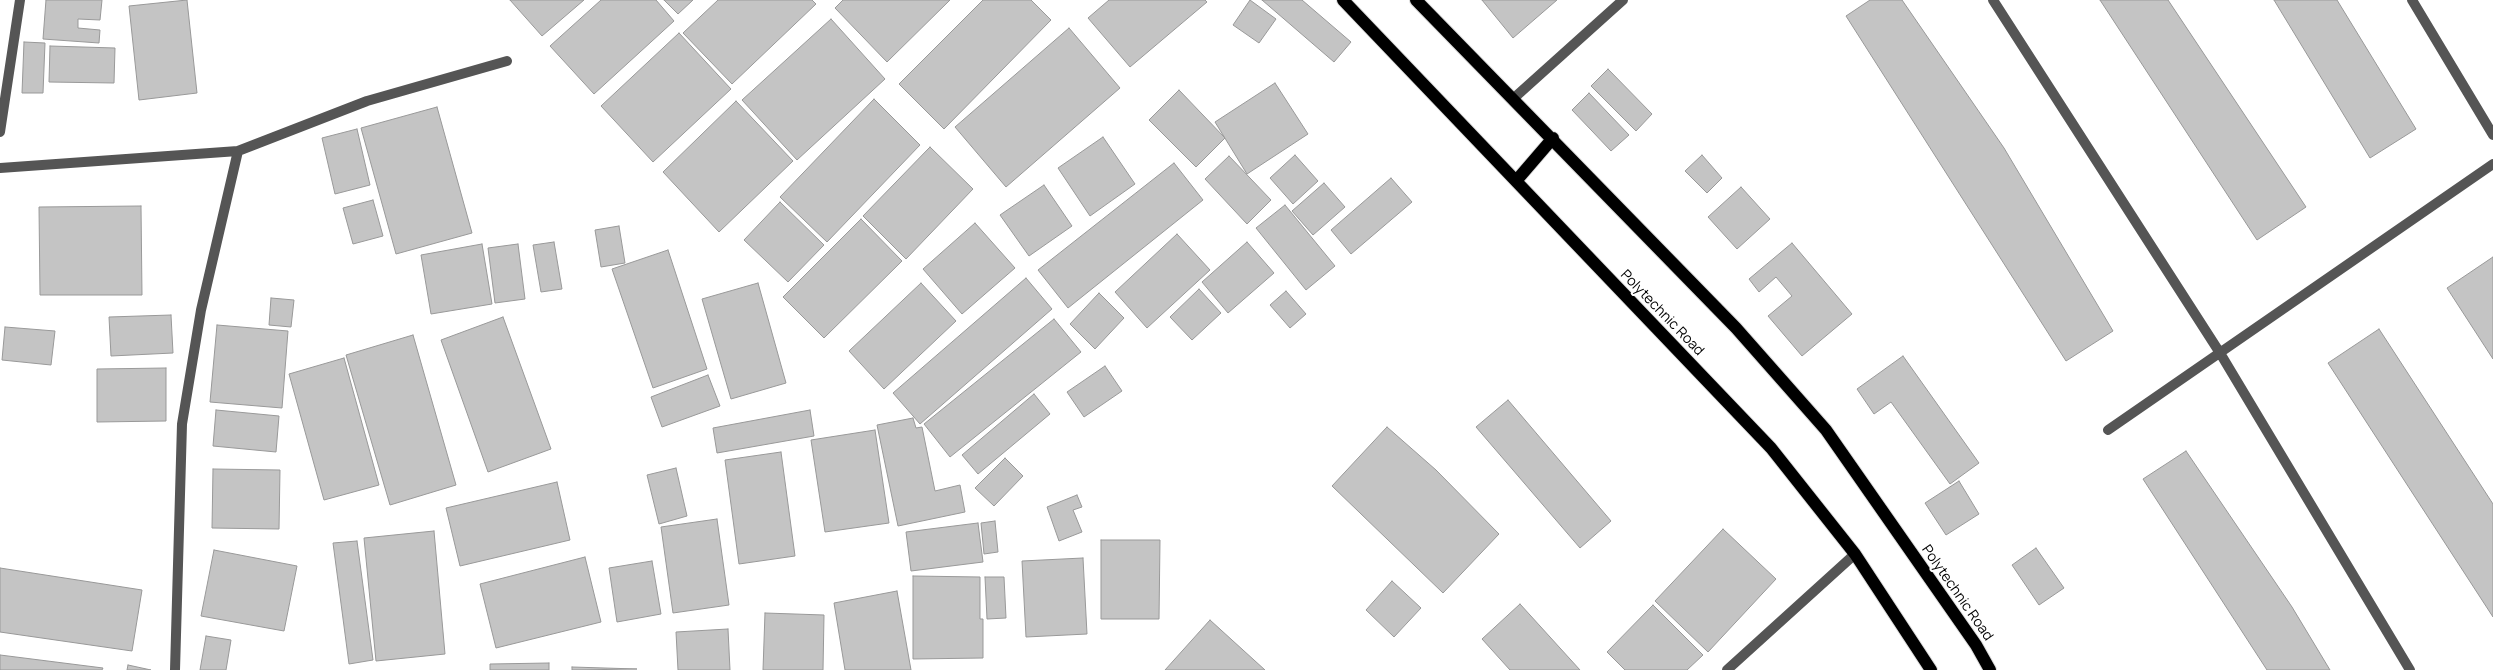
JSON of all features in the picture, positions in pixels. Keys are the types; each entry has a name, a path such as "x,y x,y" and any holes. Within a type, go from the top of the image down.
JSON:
{"main road":[{"name":"Polytechnic Road","path":"1343,0 1771,448 1855,554 1931,670"},
{"name":"Polytechnic Road","path":"1416,0 1514,98 1736,328 1826,430 1976,645 1990,670"},
{"path":"1516,181 1553,138"}],"street":[{"path":"0,132 20,0"},
{"path":"1514,98 1622,0"},
{"path":"1994,0 2220,353 2410,670"},
{"path":"2412,0 2493,135"},
{"path":"0,168 238,151 367,101 507,61"},
{"path":"175,670 182,424 201,310 238,151"},
{"path":"2108,430 2493,164"},
{"path":"1727,670 1855,554"}],"building":[{"path":"46,0 102,0 100,20 78,19 78,28 100,30 99,43 43,39"},
{"path":"187,0 197,93 139,100 129,6"},
{"path":"510,0 584,0 542,36"},
{"path":"601,0 656,0 674,21 594,94 550,46"},
{"path":"664,0 693,0 678,14"},
{"path":"718,0 812,0 816,4 732,84 683,33"},
{"path":"843,0 950,0 887,62 835,8"},
{"path":"983,0 1031,0 1051,20 944,129 899,84"},
{"path":"1109,0 1205,0 1207,2 1130,67 1088,18"},
{"path":"1250,0 1276,19 1259,43 1233,25"},
{"path":"1262,0 1302,0 1351,42 1334,62"},
{"path":"1482,0 1557,0 1513,38"},
{"path":"1870,0 1902,0 2004,148 2113,331 2066,361 1846,16"},
{"path":"2100,0 2168,0 2306,207 2257,240"},
{"path":"2274,0 2337,0 2416,129 2370,158"},
{"path":"831,19 885,79 797,160 742,100"},
{"path":"1069,28 1120,88 1006,187 955,127"},
{"path":"679,33 731,89 653,162 601,106"},
{"path":"24,42 45,43 43,93 22,93"},
{"path":"50,46 115,48 114,83 49,82"},
{"path":"1608,69 1652,114 1636,131 1591,86"},
{"path":"1275,83 1308,134 1247,174 1215,122"},
{"path":"1179,90 1225,138 1196,167 1149,120"},
{"path":"1589,93 1629,135 1611,151 1572,110"},
{"path":"874,99 920,145 827,242 780,197"},
{"path":"736,101 793,161 719,232 663,172"},
{"path":"437,107 472,233 396,254 361,128"},
{"path":"357,129 370,185 335,194 322,138"},
{"path":"1103,137 1135,184 1090,216 1058,168"},
{"path":"930,147 973,189 906,259 863,216"},
{"path":"1295,155 1318,181 1293,204 1270,178"},
{"path":"1702,155 1722,178 1707,193 1685,171"},
{"path":"1229,156 1271,200 1247,224 1205,179"},
{"path":"1174,163 1203,200 1068,308 1038,270"},
{"path":"1391,178 1412,202 1351,254 1331,230"},
{"path":"1324,183 1345,207 1313,235 1292,211"},
{"path":"1044,185 1072,226 1029,256 1000,215"},
{"path":"1741,187 1770,219 1737,249 1708,217"},
{"path":"373,200 383,236 353,244 343,208"},
{"path":"780,202 824,245 788,282 744,240"},
{"path":"1285,205 1335,266 1306,290 1256,228"},
{"path":"141,206 142,295 40,295 39,207"},
{"path":"861,219 902,261 824,338 783,297"},
{"path":"975,223 1015,268 962,314 923,269"},
{"path":"619,226 625,263 601,267 595,230"},
{"path":"1177,234 1210,270 1147,328 1115,292"},
{"path":"554,242 562,289 541,292 533,245"},
{"path":"1247,242 1274,273 1228,313 1202,282"},
{"path":"1792,243 1852,314 1802,356 1768,316 1792,296 1776,277 1759,292 1749,279"},
{"path":"482,244 492,304 431,314 421,255"},
{"path":"518,244 525,299 495,303 488,248"},
{"path":"668,250 707,369 653,388 612,269"},
{"path":"2493,257 2493,359 2447,288"},
{"path":"1026,278 1052,309 920,424 893,393"},
{"path":"758,283 786,383 731,399 702,299"},
{"path":"921,283 956,321 884,389 849,351"},
{"path":"1199,289 1221,313 1192,340 1170,317"},
{"path":"1286,291 1306,314 1290,328 1270,305"},
{"path":"1099,293 1124,318 1095,349 1070,324"},
{"path":"271,298 294,300 291,327 269,325"},
{"path":"171,315 173,353 111,356 109,317"},
{"path":"503,317 551,449 488,472 441,340"},
{"path":"1054,319 1081,352 950,457 924,424"},
{"path":"217,325 288,331 282,408 210,402"},
{"path":"5,327 55,331 51,365 2,360"},
{"path":"2379,329 2493,504 2493,617 2328,363"},
{"path":"413,335 456,485 390,505 346,355"},
{"path":"1903,356 1979,463 1950,484 1891,402 1874,414 1857,389"},
{"path":"344,358 379,485 324,500 289,374"},
{"path":"1105,366 1122,391 1084,417 1067,392"},
{"path":"166,368 166,421 97,422 97,369"},
{"path":"708,375 720,406 662,427 651,397"},
{"path":"1034,394 1050,414 978,474 962,455"},
{"path":"1508,400 1611,521 1580,548 1476,427"},
{"path":"216,410 279,416 276,452 213,446"},
{"path":"810,410 814,436 717,453 713,428"},
{"path":"913,418 916,428 922,427 935,491 960,485 965,512 898,526 877,425"},
{"path":"1387,427 1436,470 1499,534 1443,593 1332,486"},
{"path":"875,430 889,523 825,532 811,440"},
{"path":"2186,451 2292,607 2330,670 2267,670 2143,479"},
{"path":"781,452 795,556 739,564 725,460"},
{"path":"1005,458 1023,476 994,506 975,488"},
{"path":"676,468 687,516 659,524 647,475"},
{"path":"213,469 280,470 279,529 212,528"},
{"path":"1959,481 1979,514 1946,535 1925,503"},
{"path":"557,482 570,540 460,566 446,508"},
{"path":"1077,495 1082,507 1073,510 1082,532 1059,541 1047,507"},
{"path":"717,519 729,605 673,613 661,527"},
{"path":"995,521 998,552 984,554 981,523"},
{"path":"978,523 983,562 911,571 906,532"},
{"path":"1723,529 1776,579 1708,652 1655,601"},
{"path":"434,531 445,654 376,661 364,538"},
{"path":"1101,540 1160,540 1159,619 1101,619"},
{"path":"357,541 373,660 349,664 333,543"},
{"path":"2036,548 2064,588 2039,605 2012,565"},
{"path":"214,550 297,566 284,631 201,616"},
{"path":"585,557 601,622 496,648 480,584"},
{"path":"1083,558 1087,634 1026,637 1022,561"},
{"path":"652,561 661,614 617,622 609,568"},
{"path":"0,568 142,590 132,651 0,632"},
{"path":"913,576 980,577 980,619 983,619 983,658 913,659"},
{"path":"985,577 1004,577 1006,618 987,619"},
{"path":"1392,581 1421,608 1394,637 1366,610"},
{"path":"897,591 911,670 845,670 834,603"},
{"path":"1520,604 1580,670 1510,670 1482,639"},
{"path":"1653,605 1703,655 1687,670 1625,670 1607,652"},
{"path":"765,613 824,615 823,670 763,670"},
{"path":"1210,620 1265,670 1165,670"},
{"path":"728,629 730,670 678,670 676,632"},
{"path":"206,636 231,640 226,670 200,670"},
{"path":"0,655 103,668 102,670 0,670"},
{"path":"549,663 549,670 490,670 490,664"},
{"path":"128,665 151,670 127,670"},
{"path":"572,667 637,669 572,670"}]}
